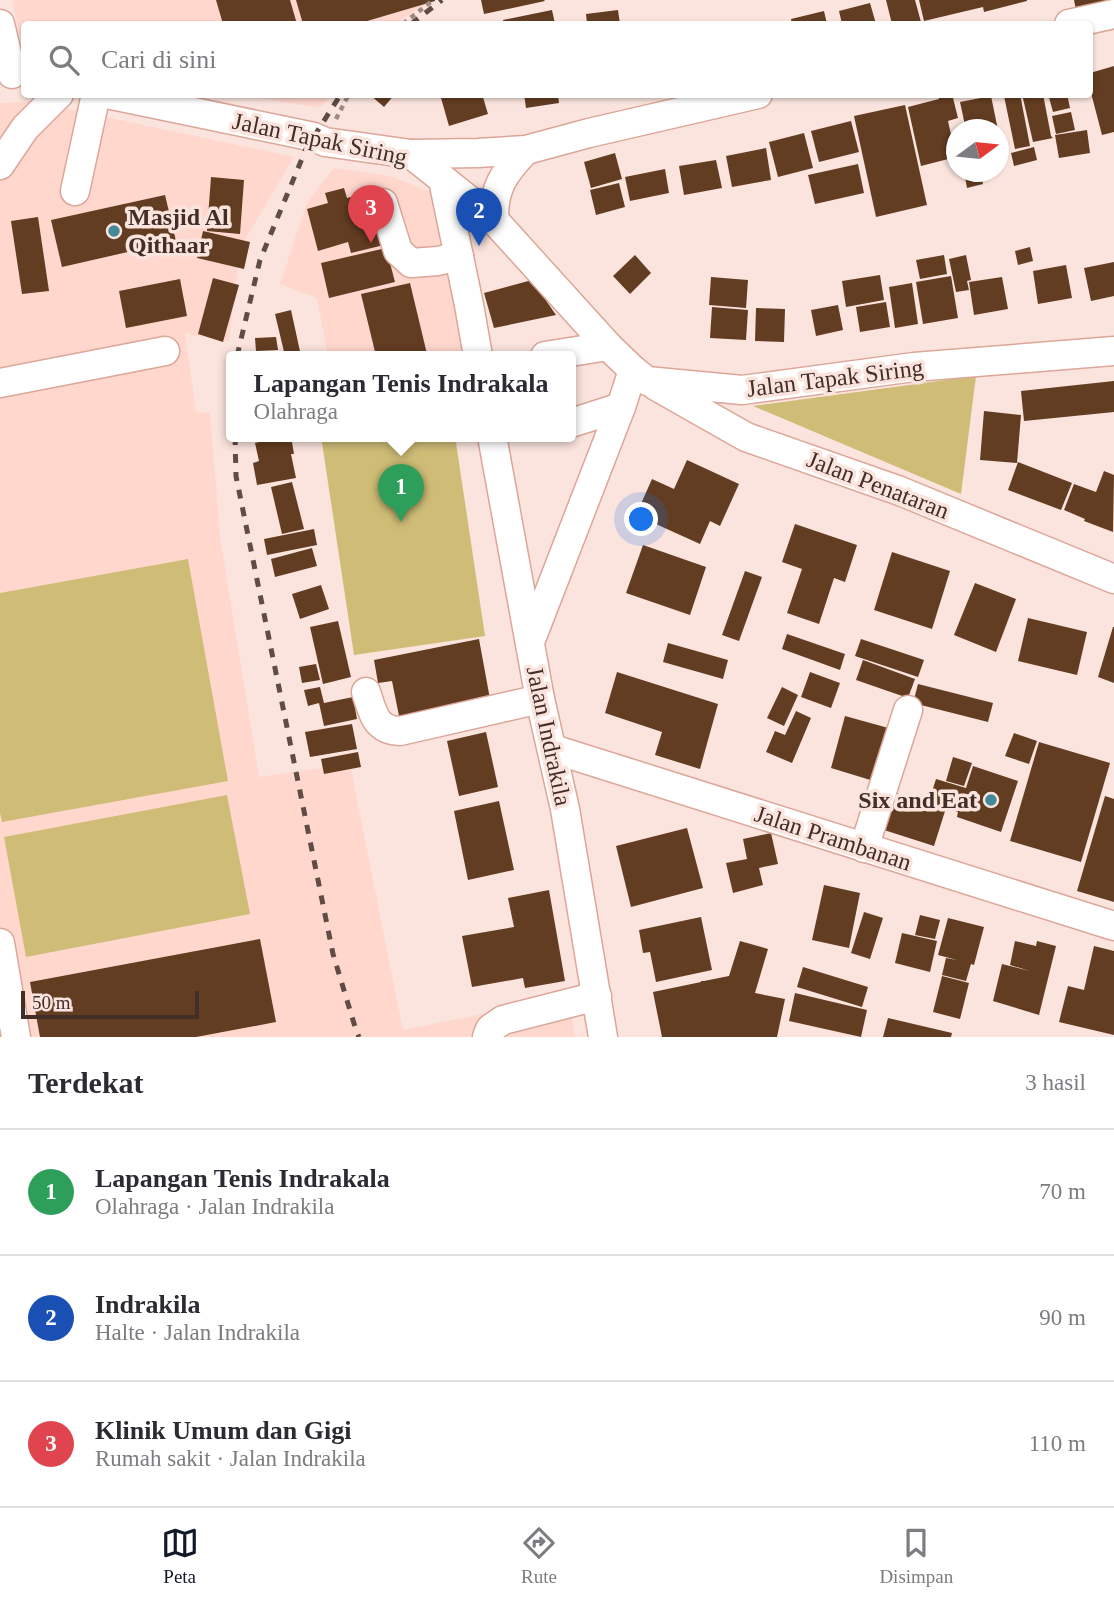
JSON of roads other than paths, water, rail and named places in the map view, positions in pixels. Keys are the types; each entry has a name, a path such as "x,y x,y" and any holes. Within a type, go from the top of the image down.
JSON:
{"street":[{"path":"1082,21 1114,14"},
{"path":"0,24 12,79"},
{"path":"0,166 26,128 55,98"},
{"path":"75,191 95,98"},
{"name":"Jalan Tapak Siring","path":"126,98 314,137 325,142 411,154 494,220 608,346 640,375 742,390 914,367 1114,351"},
{"path":"411,154 526,150 741,98"},
{"path":"494,220 495,196 500,182 526,150"},
{"path":"443,180 477,351"},
{"path":"383,203 398,251 411,263 459,256"},
{"path":"576,351 608,346"},
{"path":"0,383 165,351"},
{"path":"530,643 621,407 640,375"},
{"name":"Jalan Penataran","path":"640,375 746,437 900,491 1114,579"},
{"path":"576,420 621,407"},
{"name":"Jalan Indrakila","path":"500,442 530,643 565,809 603,1037"},
{"path":"366,692 372,711 380,724 386,729 400,731 540,699"},
{"path":"864,848 908,710"},
{"name":"Jalan Prambanan","path":"552,749 1114,926"},
{"path":"0,943 16,1037"},
{"path":"487,1037 490,1028 503,1020 597,996"}],"railway":[{"path":"415,21 442,0"},
{"path":"238,351 260,260 306,149 338,98"},
{"path":"235,442 236,476 333,954 359,1037"}],"place":[{"name":"Masjid Al Qithaar","path":"114,231"},
{"name":"Klinik Umum dan Gigi","path":"371,243"},
{"name":"Indrakila","path":"479,246"},
{"name":"Lapangan Tenis Indrakala","path":"401,522"},
{"name":"Six and Eat","path":"991,800"}]}
